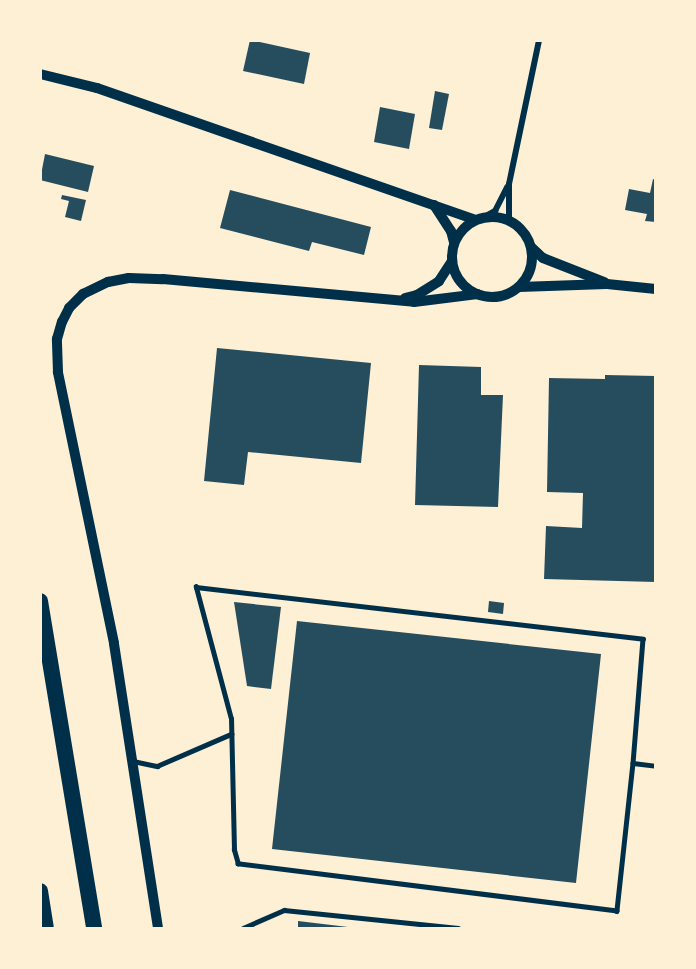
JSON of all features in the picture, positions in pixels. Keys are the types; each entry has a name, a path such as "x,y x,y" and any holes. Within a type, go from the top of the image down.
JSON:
{"highway":[{"path":"40,601 94,928"},
{"path":"40,891 46,928"}],"street":[{"path":"509,220 509,184 539,40"},
{"path":"40,74 98,88 434,205 480,218 509,220 523,231 531,247 543,258 607,284"},
{"path":"454,242 463,229 495,211 509,184"},
{"path":"393,300 417,295 440,281 452,261 454,242 451,231 434,205"},
{"path":"519,286 530,268 531,247"},
{"path":"452,261 460,281 478,294"},
{"path":"158,928 114,643 58,372 57,339 69,308 82,294 94,288 129,278 163,279 414,302 478,294 503,295 519,286 607,284 656,290"}],"lane":[{"path":"196,587 643,639 633,764 617,910 238,864 234,850 231,734 231,719 196,587"},
{"path":"133,761 157,766 231,734"},
{"path":"633,764 656,766"},
{"path":"243,928 284,910 458,928"}],"building":[{"path":"250,40 310,53 304,84 243,71"},
{"path":"435,91 449,94 442,130 429,128"},
{"path":"380,107 415,114 409,149 374,142"},
{"path":"45,154 94,166 88,192 40,180"},
{"path":"653,179 656,180 656,222 645,221 647,214 625,210 629,189 650,193"},
{"path":"230,190 371,227 364,255 312,242 309,251 220,228"},
{"path":"62,195 86,200 81,221 65,217 69,201 61,199"},
{"path":"217,348 371,363 361,463 248,452 244,485 204,481"},
{"path":"419,365 481,367 481,395 503,395 498,507 415,505"},
{"path":"605,375 656,376 656,582 544,579 546,526 582,528 583,493 547,492 549,378 605,379"},
{"path":"489,601 504,603 503,614 488,612"},
{"path":"234,602 281,607 271,689 247,686"},
{"path":"297,621 601,654 576,883 272,849"},
{"path":"298,921 348,927 298,928"}]}
